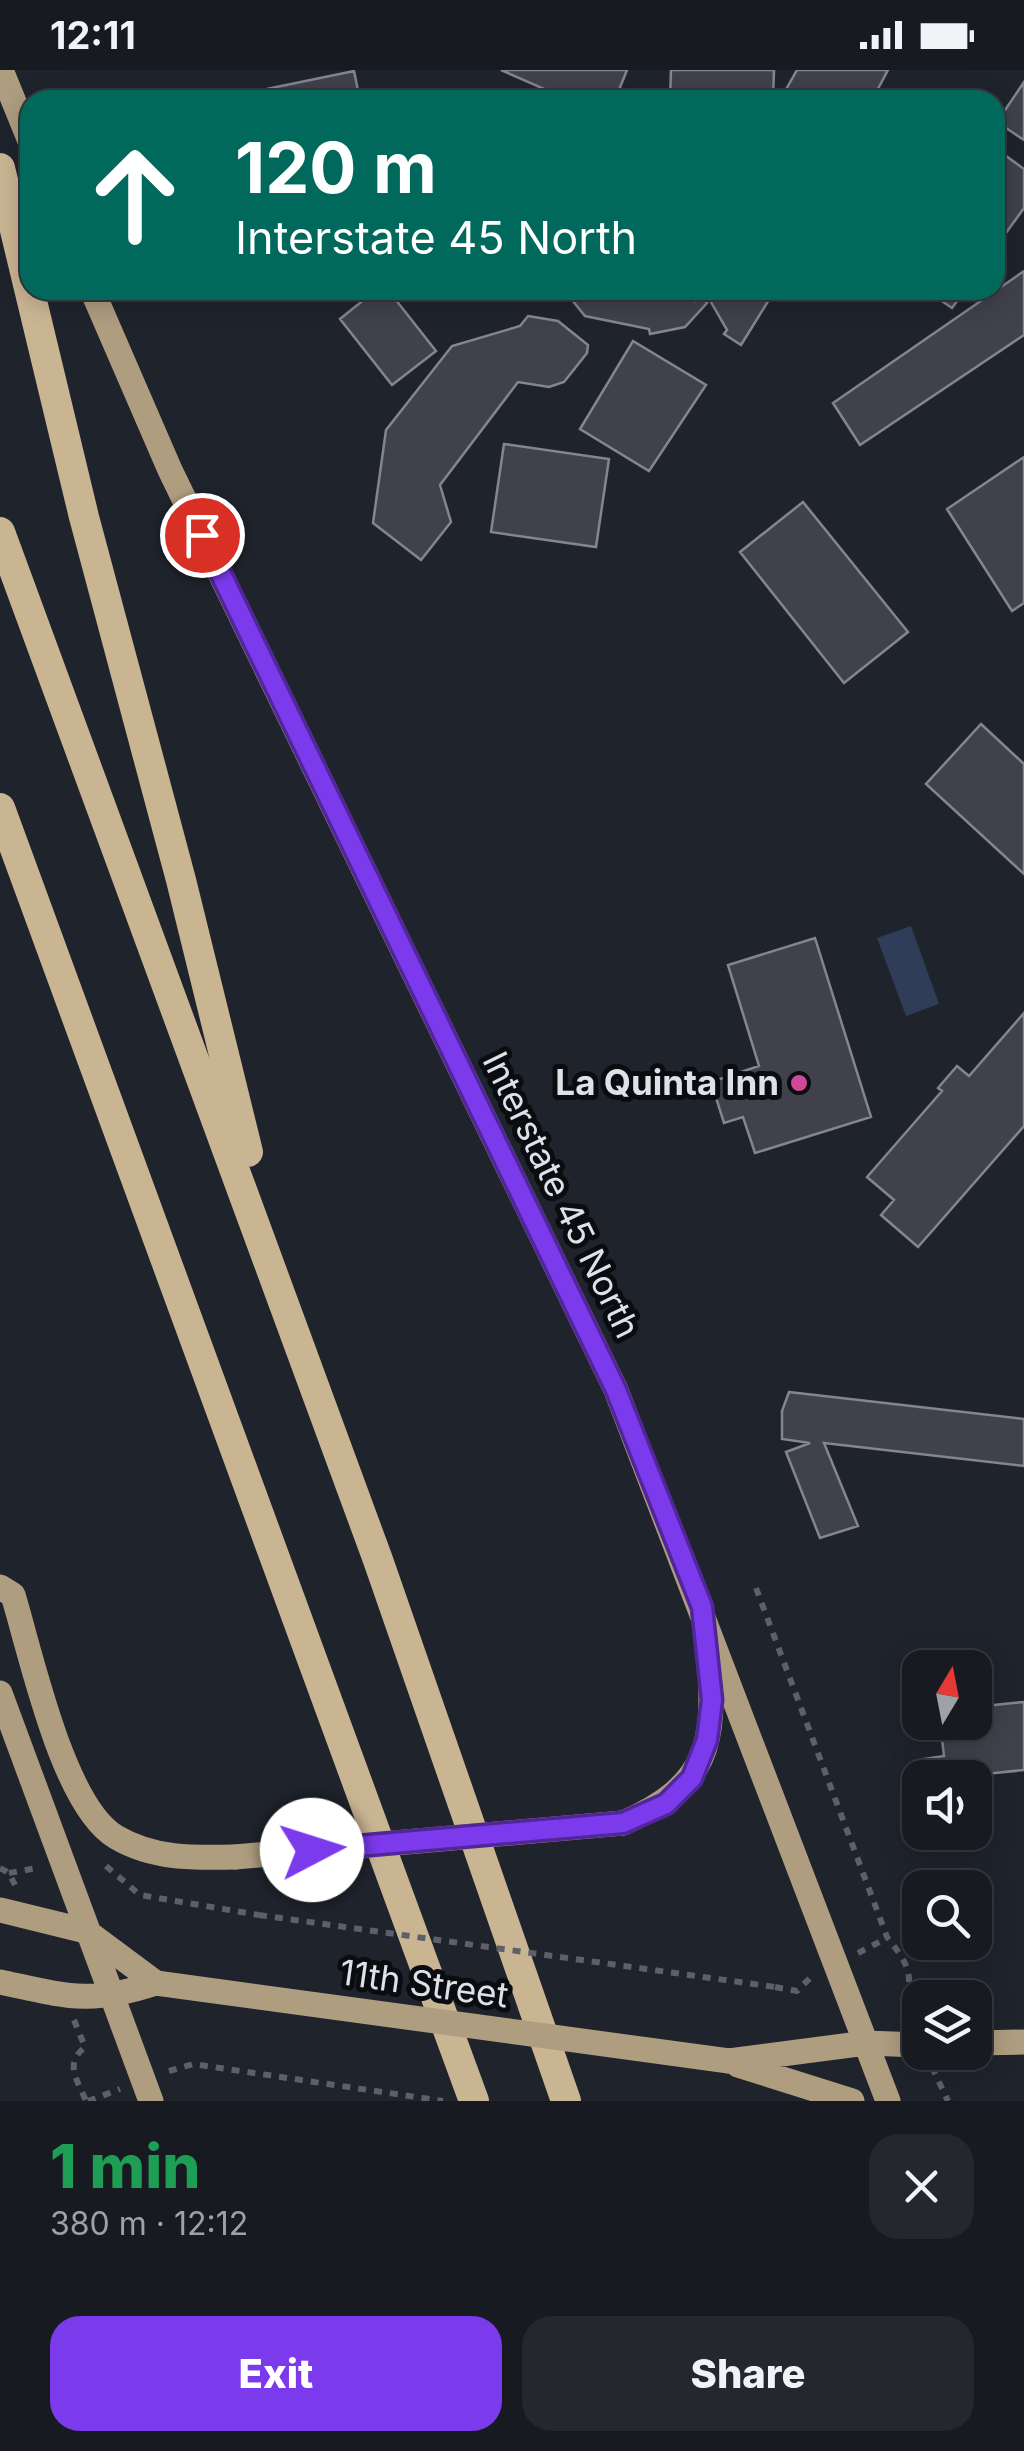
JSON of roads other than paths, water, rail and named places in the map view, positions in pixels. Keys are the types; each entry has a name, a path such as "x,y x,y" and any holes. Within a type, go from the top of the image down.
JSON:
{"highway":[{"path":"0,168 20,251"},
{"path":"32,300 84,517 182,880 239,1124 378,1560"},
{"path":"0,532 378,1560 566,2101"},
{"path":"0,808 474,2101"}],"main road":[{"path":"1,70 20,116"},
{"name":"Interstate 45 North","path":"96,300 170,470 616,1390 888,2101"},
{"path":"0,1587 12,1595 69,1775 86,1810 114,1836 150,1852 183,1858 234,1857 623,1823 666,1804 692,1778 707,1740 712,1700 706,1628"},
{"path":"0,1692 146,2090"},
{"path":"0,1910 86,1931 156,1983"},
{"path":"0,1982 64,1996 111,1998"},
{"name":"11th Street","path":"111,1998 156,1983 728,2062 852,2101"},
{"name":"11th Street","path":"728,2062 902,2037"},
{"path":"992,2043 1024,2042"}],"water":[{"path":"911,926 939,1004 906,1016 877,938"}],"place":[{"name":"La Quinta Inn","path":"799,1083"}]}
